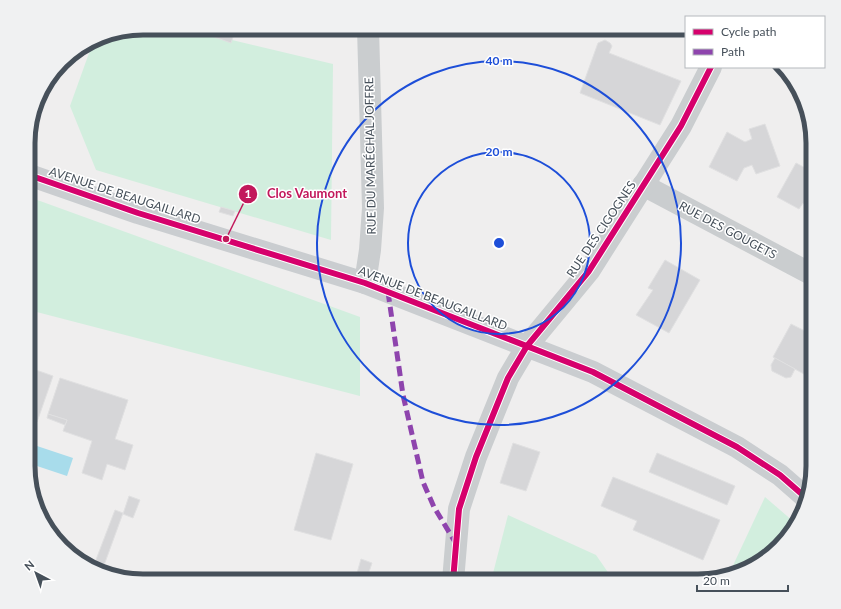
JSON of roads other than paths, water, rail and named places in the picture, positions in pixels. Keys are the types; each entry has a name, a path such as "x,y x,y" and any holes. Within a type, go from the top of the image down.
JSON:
{"main road":[{"name":"AVENUE DE BEAUGAILLARD","path":"35,177 138,213 365,283 593,372 737,447 780,475 802,494"}],"street":[{"name":"RUE DU MARÉCHAL JOFFRE","path":"365,283 370,250 373,208 368,35"},
{"name":"RUE DES CIGOGNES","path":"454,574 458,509 476,457 508,378 527,346 589,271 681,126 710,68"},
{"name":"RUE DES GOUGETS","path":"644,184 806,271"}],"water":[{"path":"37,446 73,458 67,476 35,465 35,452"}],"place":[{"name":"Clos Vaumont","path":"226,239"}]}
